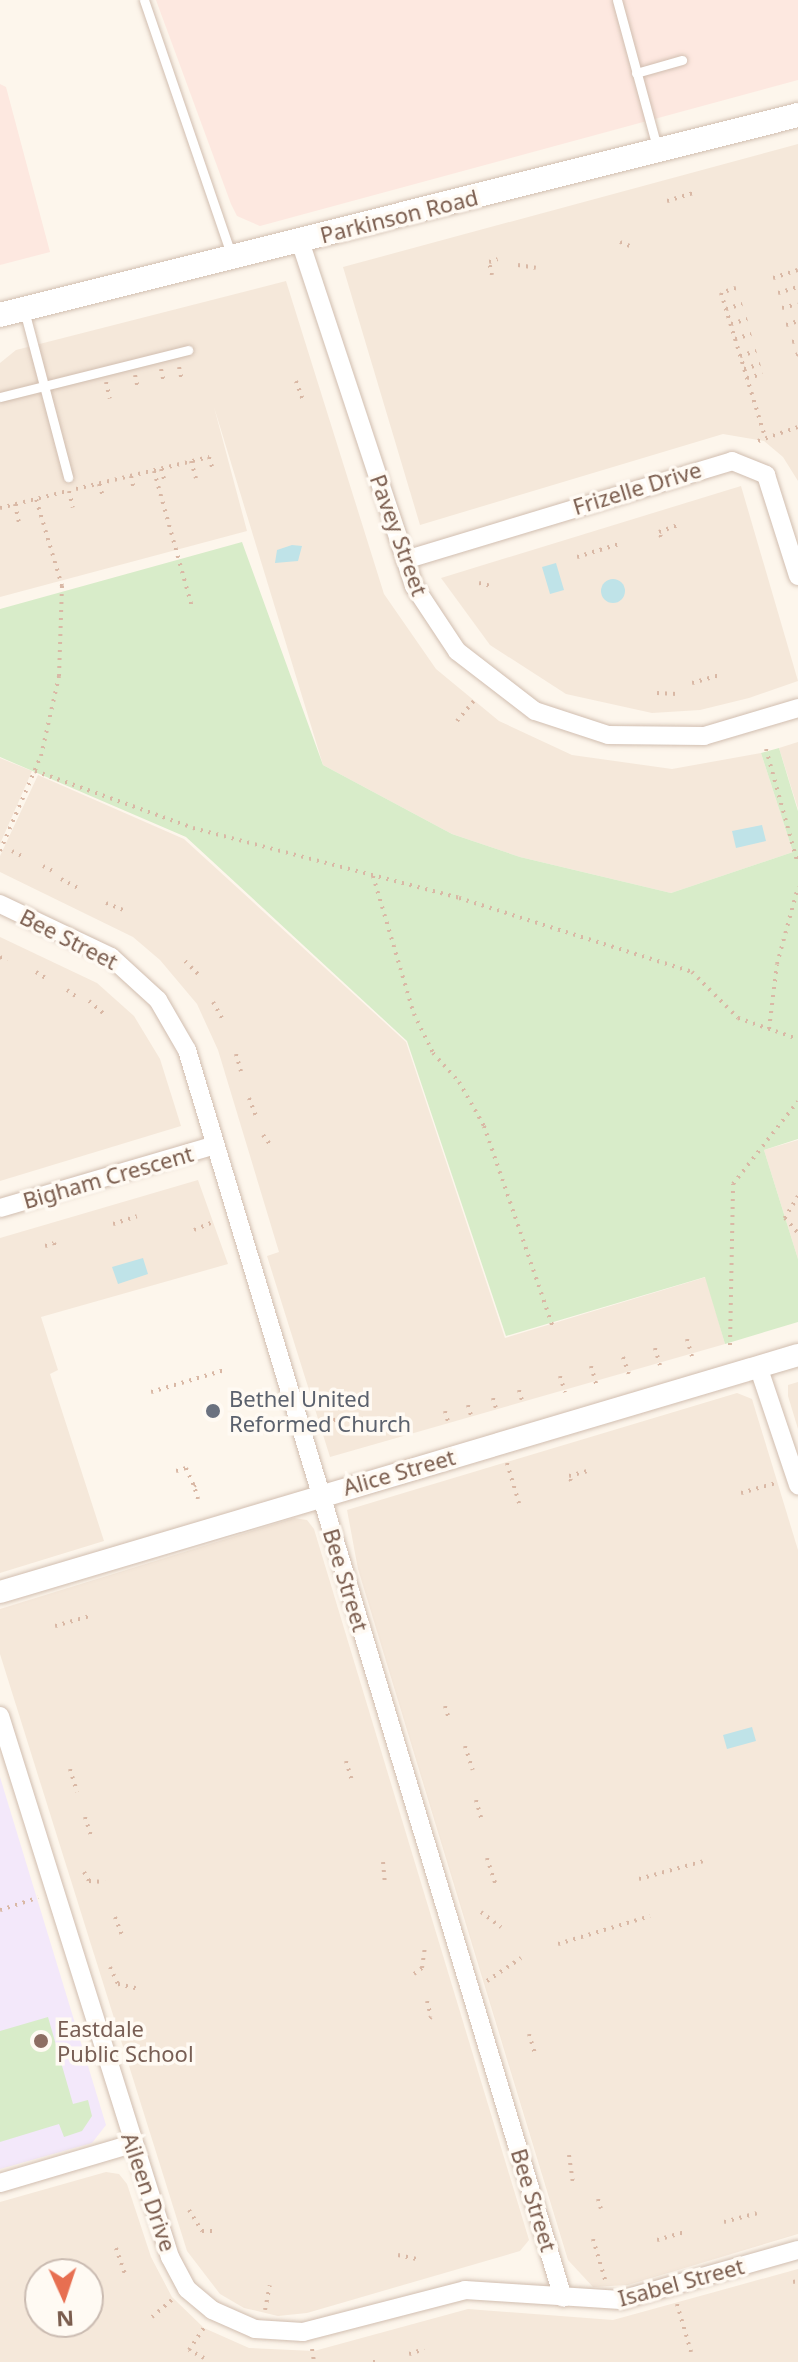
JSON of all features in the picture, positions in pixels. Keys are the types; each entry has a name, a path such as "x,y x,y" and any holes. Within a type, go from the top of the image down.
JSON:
{"main road":[{"name":"Parkinson Road","path":"0,315 798,115"}],"street":[{"name":"Pavey Street","path":"300,241 405,560 427,612 457,651 520,702 553,719 608,735 677,739 735,730 798,708"},
{"name":"Frizelle Drive","path":"405,560 732,461 766,475 798,576"},
{"name":"Bee Street","path":"0,904 109,955 158,1000 187,1050 563,2298"},
{"name":"Bigham Crescent","path":"0,1208 215,1145"},
{"name":"Alice Street","path":"0,1592 798,1355"},
{"path":"758,1366 789,1484"},
{"name":"Aileen Drive","path":"0,1716 132,2144 181,2279 195,2297 230,2321 267,2331 303,2332 465,2290 563,2298"},
{"path":"0,2183 132,2144"},
{"name":"Isabel Street","path":"563,2298 612,2301 798,2250"}],"lane":[{"path":"144,0 232,258"},
{"path":"617,0 658,151"},
{"path":"636,73 682,60"},
{"path":"24,309 68,477"},
{"path":"0,397 188,350"}],"path":[{"path":"667,201 693,193"},
{"path":"620,242 630,246"},
{"path":"492,275 489,262 498,259"},
{"path":"518,265 536,268"},
{"path":"773,278 798,270"},
{"path":"778,293 798,287"},
{"path":"736,288 721,293 765,437"},
{"path":"726,309 742,304"},
{"path":"782,308 798,304"},
{"path":"731,324 747,319"},
{"path":"786,325 798,321"},
{"path":"735,339 751,334"},
{"path":"740,356 756,351"},
{"path":"744,369 760,364"},
{"path":"747,378 763,374"},
{"path":"296,381 303,400"},
{"path":"758,441 798,427"},
{"path":"0,508 209,457 213,470"},
{"path":"191,461 196,478"},
{"path":"161,468 165,482"},
{"path":"154,471 192,607"},
{"path":"131,476 134,490"},
{"path":"99,484 103,496"},
{"path":"69,491 73,508"},
{"path":"0,851 35,771 59,676 62,586 36,499"},
{"path":"15,504 19,523"},
{"path":"661,537 659,532 678,525"},
{"path":"577,557 619,544"},
{"path":"479,583 491,586"},
{"path":"692,683 720,675"},
{"path":"657,693 677,694"},
{"path":"457,721 474,701"},
{"path":"766,749 798,864"},
{"path":"35,771 193,828 459,898 692,972 738,1018 798,1039"},
{"path":"12,851 22,856"},
{"path":"43,866 55,872"},
{"path":"373,876 414,1014 433,1053 459,1082 484,1126 553,1328"},
{"path":"61,879 80,889"},
{"path":"769,1029 777,964 798,887"},
{"path":"106,903 126,911"},
{"path":"0,957 7,960"},
{"path":"185,961 200,976"},
{"path":"36,972 49,980"},
{"path":"67,990 78,998"},
{"path":"89,1001 106,1016"},
{"path":"213,1002 224,1022"},
{"path":"236,1054 241,1071"},
{"path":"249,1098 256,1116"},
{"path":"730,1345 733,1184 798,1101"},
{"path":"263,1135 272,1147"},
{"path":"798,1196 785,1218 798,1233"},
{"path":"113,1224 137,1216"},
{"path":"194,1230 213,1222"},
{"path":"45,1246 54,1243 56,1248"},
{"path":"687,1339 692,1356"},
{"path":"655,1348 660,1365"},
{"path":"623,1357 629,1374"},
{"path":"591,1366 596,1384"},
{"path":"151,1392 225,1370"},
{"path":"560,1376 565,1392"},
{"path":"519,1390 523,1404"},
{"path":"493,1398 497,1412"},
{"path":"468,1405 472,1419"},
{"path":"445,1411 449,1425"},
{"path":"302,1429 354,1414"},
{"path":"506,1458 519,1503"},
{"path":"176,1471 186,1468 196,1484 198,1499"},
{"path":"571,1481 569,1476 591,1470"},
{"path":"741,1493 789,1484"},
{"path":"55,1626 89,1616"},
{"path":"445,1706 449,1719"},
{"path":"465,1746 473,1770"},
{"path":"346,1761 352,1781"},
{"path":"70,1769 77,1792"},
{"path":"476,1800 482,1821"},
{"path":"85,1817 92,1839"},
{"path":"487,1858 496,1886"},
{"path":"639,1879 704,1861"},
{"path":"383,1862 385,1883"},
{"path":"84,1872 89,1881 105,1882"},
{"path":"0,1910 40,1897"},
{"path":"481,1912 501,1927"},
{"path":"558,1944 650,1916"},
{"path":"115,1917 123,1938"},
{"path":"414,1974 422,1968 425,1946"},
{"path":"470,1988 521,1958"},
{"path":"110,1967 118,1984 139,1989"},
{"path":"427,2001 431,2017 427,2021"},
{"path":"529,2034 535,2054"},
{"path":"569,2155 573,2185"},
{"path":"598,2199 601,2209"},
{"path":"189,2210 202,2231 216,2231"},
{"path":"724,2222 757,2213"},
{"path":"657,2240 685,2232"},
{"path":"593,2239 612,2301"},
{"path":"116,2248 125,2274"},
{"path":"398,2255 417,2259"},
{"path":"264,2316 270,2285"},
{"path":"152,2317 174,2297"},
{"path":"676,2303 691,2352"},
{"path":"204,2358 189,2350 205,2326"},
{"path":"312,2347 314,2362"},
{"path":"409,2354 424,2349"}],"shaded area":[{"path":"156,0 798,0 798,80 260,226 237,216 231,204"},
{"path":"0,84 6,87 50,252 0,265"},
{"path":"798,144 798,481 783,457 764,441 723,434 420,525 343,267"},
{"path":"286,281 384,594 436,669 499,721 572,755 672,769 761,753 793,852 671,893 520,857 452,834 323,765 214,407 247,531 0,597 0,363 16,350"},
{"path":"741,486 798,681 749,698 700,710 652,713 566,694 490,645 441,578"},
{"path":"798,742 798,809 779,748"},
{"path":"0,758 32,771 0,844"},
{"path":"38,775 184,839 406,1042 505,1338 706,1277 725,1344 330,1457 267,1256 279,1252 218,1050 197,1004 160,960 133,937 0,872 0,856"},
{"path":"0,937 97,983 134,1016 160,1059 181,1126 0,1181"},
{"path":"798,1140 798,1259 764,1150"},
{"path":"198,1180 228,1264 41,1317 58,1370 50,1374 104,1541 0,1573 0,1238"},
{"path":"798,1382 798,1429 788,1396 788,1385"},
{"path":"737,1393 752,1399 798,1550 798,2234 628,2285 593,2287 568,2260 358,1569 347,1510"},
{"path":"294,1518 307,1520 314,1529 529,2240 520,2251 307,2313 278,2316 244,2308 220,2294 187,2251 0,1654 0,1609"},
{"name":"Eastdale Public School","path":"0,1777 106,2125 92,2143 0,2169"},
{"path":"106,2172 119,2174 127,2184 151,2257 172,2297 204,2328 249,2348 314,2351 468,2309 613,2320 798,2269 798,2362 0,2362 0,2202"}],"green space":[{"path":"242,542 323,765 452,834 520,857 671,893 793,852 761,753 779,748 798,811 798,1139 764,1150 798,1259 798,1322 725,1344 705,1277 506,1336 407,1041 186,837 0,757 0,609"},
{"path":"48,2017 73,2104 88,2100 92,2116 82,2131 64,2137 59,2124 0,2142 0,2031"}],"water":[{"path":"292,545 302,546 298,561 275,563 277,550"},
{"path":"556,563 564,590 550,594 542,567"},
{"path":"613,579 621,583 625,591 621,599 613,603 605,599 601,591 605,583"},
{"path":"762,825 766,841 736,848 732,831"},
{"path":"143,1258 148,1274 118,1284 112,1267"},
{"path":"752,1727 756,1741 727,1749 723,1735"}],"place":[{"name":"Bethel United Reformed Church","path":"213,1411"},
{"name":"Eastdale Public School","path":"41,2041"}]}
